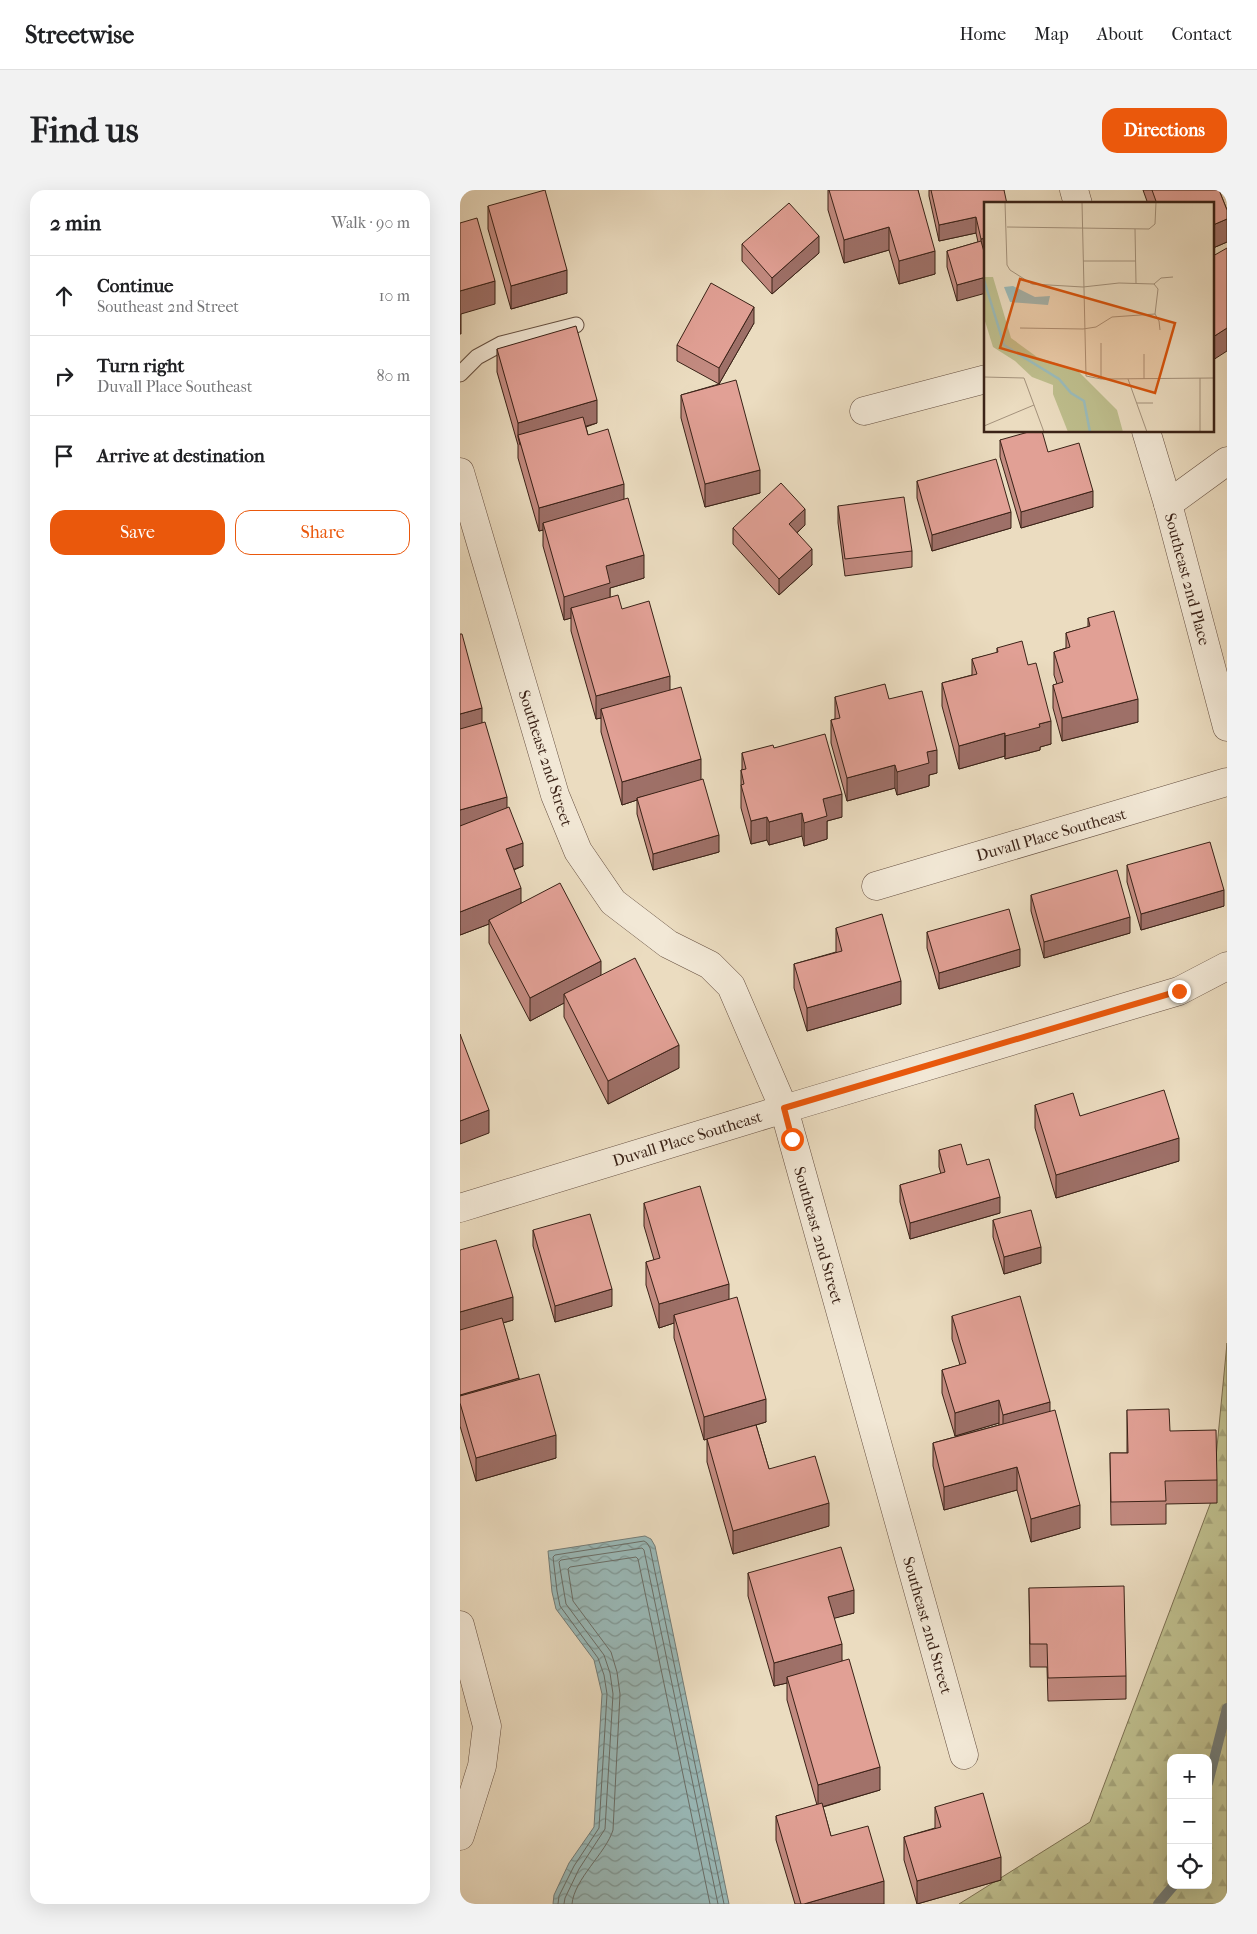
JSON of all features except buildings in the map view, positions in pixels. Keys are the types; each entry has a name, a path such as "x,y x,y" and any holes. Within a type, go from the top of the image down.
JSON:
{"street":[{"path":"864,411 984,380"},
{"name":"Southeast 2nd Place","path":"1146,432 1168,504 1227,726"},
{"path":"1168,504 1227,461"},
{"name":"Southeast 2nd Street","path":"460,472 555,795 578,851 613,902 668,944 710,965 731,986 784,1108 964,1754"},
{"name":"Duvall Place Southeast","path":"876,886 1227,782"},
{"name":"Duvall Place Southeast","path":"460,1208 784,1108 1179,991 1227,966"},
{"path":"460,1625 487,1726 482,1766 460,1836"}],"lane":[{"path":"460,374 477,357 501,344 576,325"}],"green space":[{"path":"1227,1343 1227,1904 959,1904 1090,1822 1212,1499"}],"water":[{"path":"645,1536 651,1539 655,1546 729,1904 553,1904 554,1895 569,1863 594,1827 602,1694 594,1660 556,1609 552,1592 548,1551"}],"waterway":[{"path":"1212,1767 1227,1708"},
{"path":"1158,1904 1171,1889"}],"route":[{"path":"792,1139 784,1108 1179,991"}]}
